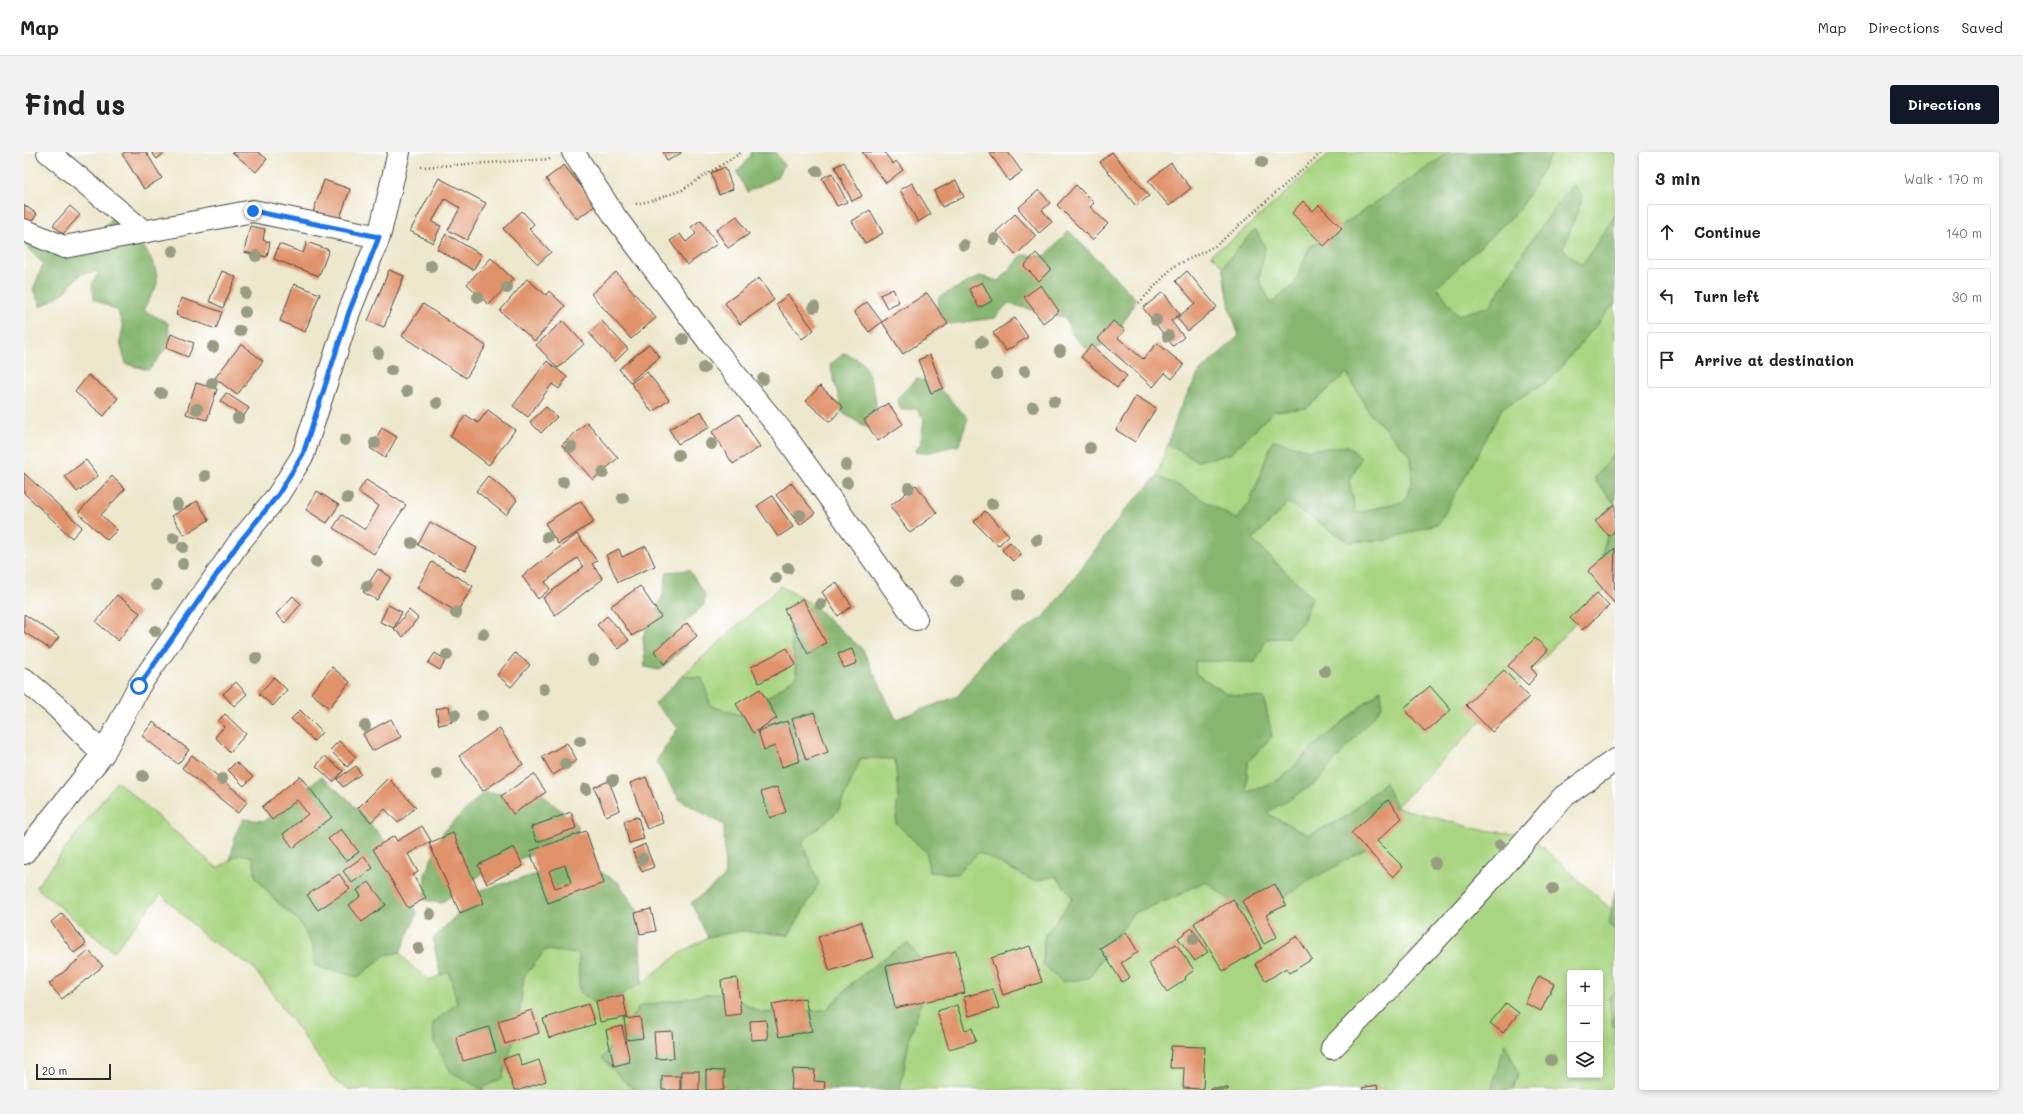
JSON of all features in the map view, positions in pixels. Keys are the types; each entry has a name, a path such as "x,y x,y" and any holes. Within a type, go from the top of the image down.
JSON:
{"street":[{"path":"48,152 143,231"},
{"path":"24,854 103,754 139,686 238,544 278,495 303,454 349,312 379,237 400,152"},
{"path":"573,152 616,218 712,346 781,430 916,619"},
{"path":"24,230 64,247 253,211 379,237"},
{"path":"24,679 57,707 103,754"},
{"path":"1332,1048 1477,896 1563,797 1615,760"}],"path":[{"path":"1139,303 1173,267 1217,245 1322,152"}],"green space":[{"path":"751,152 775,152 784,165 776,178 747,192 737,172 751,155"},
{"path":"1331,152 1450,152 1309,248 1294,285 1271,304 1259,279 1265,247 1255,229 1223,266 1211,254 1237,236"},
{"path":"1450,152 1553,152 1520,209 1437,287 1458,315 1490,306 1530,242 1573,184 1583,197 1563,249 1582,265 1615,215 1615,303 1550,380 1502,408 1439,523 1387,540 1350,542 1288,503 1252,540 1312,597 1303,621 1289,637 1267,639 1255,662 1195,661 1196,674 1228,694 1264,698 1272,736 1248,762 1246,793 1281,779 1320,741 1381,690 1382,706 1315,784 1266,813 1309,835 1346,817 1385,782 1396,808 1373,845 1302,885 1267,910 1249,915 1205,881 1173,898 1133,913 1089,978 1062,982 1043,964 1044,937 1073,898 1056,876 1034,881 979,852 957,874 929,872 927,853 896,823 898,793 895,759 861,758 838,811 802,842 819,883 789,935 741,931 708,937 691,903 725,877 724,825 679,799 656,762 678,728 655,704 682,676 702,678 711,706 743,716 797,676 789,627 813,605 863,650 896,719 958,696 991,651 1045,616 1126,509 1157,476 1179,486 1237,520 1250,502 1273,440 1308,450 1348,446 1361,458 1349,482 1356,513 1404,501 1412,483 1411,456 1369,412 1347,373 1307,408 1274,411 1230,454 1197,461 1168,444 1179,410 1200,371 1239,336 1230,309 1223,266 1255,229 1265,247 1259,279 1271,303 1294,285 1309,248"},
{"path":"1553,152 1615,152 1615,215 1582,266 1562,249 1583,197 1530,242 1490,306 1458,316 1437,287 1520,209"},
{"path":"114,215 121,220 143,245 154,265 157,274 156,286 143,310 168,323 170,343 149,370 126,364 120,342 123,327 118,311 94,299 92,284 99,271 80,274 66,291 41,307 33,290 43,264 24,244 40,228 67,239 96,239"},
{"path":"1069,231 1136,299 1114,339 1090,351 1072,335 1065,317 1042,313 1008,303 995,318 949,324 938,310 939,297 980,276 999,281 1022,255 1045,256"},
{"path":"1615,303 1615,452 1594,479 1615,504 1601,559 1615,570 1615,578 1540,662 1396,807 1477,829 1530,836 1612,910 1609,924 1615,930 1615,991 1609,997 1613,1026 1615,1026 1615,1090 1513,1090 1518,1073 1505,1044 1491,1090 900,1090 910,1036 931,974 854,981 826,1010 762,1013 722,992 602,1058 627,1084 636,1090 350,1090 337,1083 253,967 208,939 161,894 113,952 36,887 117,781 217,868 241,854 253,857 256,877 273,898 299,921 313,947 358,977 385,955 400,952 409,964 429,980 449,972 457,1003 433,1023 517,1030 524,977 545,950 579,953 579,990 642,983 680,953 708,937 741,931 789,935 818,883 802,842 838,811 861,758 895,759 898,793 896,823 927,853 929,872 957,874 979,852 1034,881 1056,876 1073,898 1044,937 1089,978 1133,913 1173,898 1205,881 1249,915 1267,910 1302,885 1385,782 1346,817 1309,835 1265,813 1315,784 1380,690 1320,741 1281,779 1245,793 1248,762 1272,736 1264,698 1228,694 1195,674 1195,661 1255,662 1267,639 1289,637 1312,597 1252,540 1288,503 1350,542 1439,523 1502,408 1550,380"},
{"path":"844,353 863,362 870,378 876,404 876,413 871,430 843,413 830,365"},
{"path":"1347,373 1369,412 1411,456 1412,483 1404,501 1356,513 1349,482 1361,458 1348,446 1308,450 1273,440 1250,502 1237,520 1179,486 1157,476 1168,444 1197,461 1230,454 1274,411 1307,408"},
{"path":"916,379 934,383 968,418 959,445 925,453 915,452 921,442 924,418 916,409 901,410 897,398"},
{"path":"1615,452 1615,504 1594,479"},
{"path":"1615,509 1615,570 1601,559"},
{"path":"689,570 705,595 704,605 682,625 688,645 659,670 645,667 643,636 663,595 667,572"},
{"path":"781,586 813,605 789,627 797,676 743,716 711,706 682,676"},
{"path":"321,777 350,801 395,852 417,914 400,952 385,955 358,977 315,966 313,947 299,921 273,898 256,877 253,857 241,854 230,860 236,833 243,819 264,821"},
{"path":"483,793 542,794 578,826 574,857 618,882 638,911 642,983 598,1007 579,990 579,954 545,950 524,977 517,1030 502,1078 481,1089 451,1072 434,1042 433,1023 457,1003 449,972 440,975 433,939 481,890 538,874 538,853 490,868 441,903 424,900 425,874 443,832"},
{"path":"1615,890 1615,930 1609,924"},
{"path":"908,943 931,974 910,1036 900,1090 636,1090 627,1084 602,1058 640,1006 722,992 762,1013 826,1010 864,973 885,957"},
{"path":"1615,991 1615,1026 1613,1027 1609,997"},
{"path":"1505,1043 1518,1073 1513,1090 1491,1090"}],"building":[{"path":"125,152 146,152 162,178 144,189 122,154"},
{"path":"151,152 165,152 157,159"},
{"path":"232,152 258,152 267,159 256,172"},
{"path":"663,152 681,152 681,153 667,161"},
{"path":"862,152 884,152 893,164 896,161 903,170 886,183"},
{"path":"989,152 1008,152 1022,172 1009,181"},
{"path":"1112,152 1149,196 1136,206 1100,162"},
{"path":"844,162 862,196 852,201 835,167"},
{"path":"1171,163 1191,188 1169,206 1148,181"},
{"path":"564,165 596,205 577,219 546,179"},
{"path":"725,167 733,189 719,195 711,173"},
{"path":"832,173 847,202 837,206 822,178"},
{"path":"439,178 486,203 467,240 448,230 460,208 445,199 432,222 441,226 433,243 410,231"},
{"path":"324,180 350,189 339,221 313,212"},
{"path":"956,180 964,197 942,207 934,191"},
{"path":"912,183 931,214 918,222 900,190"},
{"path":"1076,185 1094,203 1090,207 1108,224 1092,240 1057,205"},
{"path":"1039,190 1050,203 1042,210 1052,222 1039,233 1018,208"},
{"path":"1303,201 1313,211 1319,205 1342,228 1324,246 1292,213"},
{"path":"24,205 37,214 29,226 24,222"},
{"path":"70,206 80,215 63,234 53,225"},
{"path":"870,210 883,233 865,243 852,221"},
{"path":"522,211 534,224 529,229 551,252 538,264 503,229"},
{"path":"1015,214 1036,236 1016,255 996,232"},
{"path":"737,216 749,234 728,248 716,230"},
{"path":"701,220 717,244 687,265 670,241 680,234 686,242 696,234 691,227"},
{"path":"250,226 265,229 263,240 270,242 267,257 244,252"},
{"path":"446,234 482,255 473,270 437,249"},
{"path":"307,242 329,250 319,276 274,259 279,244 303,253"},
{"path":"1036,253 1051,269 1039,281 1024,266"},
{"path":"491,258 513,279 489,305 467,284"},
{"path":"389,270 404,276 384,327 368,321"},
{"path":"222,271 236,277 223,308 209,301"},
{"path":"1187,271 1217,307 1188,331 1177,318 1195,303 1176,281"},
{"path":"616,272 656,318 631,339 591,294"},
{"path":"759,278 774,300 740,324 725,303"},
{"path":"527,279 546,295 549,291 565,306 535,341 500,311"},
{"path":"982,282 992,301 979,308 969,289"},
{"path":"294,284 320,294 305,332 280,321"},
{"path":"1041,285 1059,311 1043,323 1024,297"},
{"path":"893,289 899,302 887,308 880,295"},
{"path":"1163,292 1180,314 1171,321 1184,337 1173,346 1143,308"},
{"path":"927,293 948,324 903,354 882,322"},
{"path":"788,295 814,330 802,339 776,304"},
{"path":"181,298 222,312 216,329 176,315"},
{"path":"867,302 882,322 869,332 854,312"},
{"path":"423,304 486,346 466,378 402,336"},
{"path":"1015,318 1028,337 1006,351 993,333"},
{"path":"563,321 584,344 558,368 536,345"},
{"path":"602,321 628,349 615,362 589,333"},
{"path":"1113,321 1125,330 1118,338 1143,359 1157,343 1184,365 1172,379 1165,373 1153,387 1098,339"},
{"path":"171,334 194,343 188,357 166,348"},
{"path":"241,344 263,361 237,395 215,378"},
{"path":"649,344 660,357 630,382 619,369"},
{"path":"1091,345 1127,376 1117,388 1081,357"},
{"path":"930,355 943,388 931,393 918,360"},
{"path":"547,361 567,377 559,389 552,384 528,417 513,406"},
{"path":"647,372 669,400 652,412 631,383"},
{"path":"88,375 118,398 104,416 75,392"},
{"path":"196,383 217,389 207,420 186,414"},
{"path":"820,386 843,407 830,422 806,401"},
{"path":"226,393 249,408 243,417 220,401"},
{"path":"1136,396 1156,408 1135,442 1116,430"},
{"path":"888,403 903,424 878,441 864,420"},
{"path":"546,407 557,417 541,433 530,422"},
{"path":"488,410 515,430 489,465 450,436 466,415 478,423"},
{"path":"701,411 710,427 678,444 669,429"},
{"path":"739,414 760,447 733,464 712,432"},
{"path":"587,422 618,458 593,480 562,445"},
{"path":"382,428 397,437 385,458 370,448"},
{"path":"86,460 98,476 77,492 65,476"},
{"path":"24,473 82,527 72,538 24,493"},
{"path":"112,476 125,489 101,515 117,530 107,540 78,513"},
{"path":"488,476 517,500 506,515 476,491"},
{"path":"366,480 406,505 374,554 333,528 342,515 365,530 379,506 358,492"},
{"path":"791,483 815,513 800,525 776,495"},
{"path":"916,485 937,513 910,533 890,506"},
{"path":"317,491 339,505 327,523 306,510"},
{"path":"772,496 793,527 778,537 757,506"},
{"path":"197,501 209,520 184,535 172,516"},
{"path":"581,501 594,522 558,544 545,523"},
{"path":"1615,504 1615,531 1609,536 1595,521"},
{"path":"985,511 1009,535 998,546 974,522"},
{"path":"430,522 477,548 465,571 418,545"},
{"path":"577,534 597,561 592,564 603,579 555,615 543,598 583,567 577,558 545,582 550,589 538,599 522,576"},
{"path":"1010,542 1021,554 1013,561 1002,550"},
{"path":"646,546 655,566 618,582 606,555 619,549 622,557"},
{"path":"1615,548 1614,575 1615,604 1588,571"},
{"path":"432,562 473,586 457,612 417,588"},
{"path":"378,569 391,577 377,600 363,592"},
{"path":"836,582 852,606 838,616 822,592"},
{"path":"640,586 661,617 632,636 611,606"},
{"path":"1597,593 1609,606 1582,630 1570,618"},
{"path":"117,595 140,613 118,641 96,622"},
{"path":"293,596 301,604 285,623 276,614"},
{"path":"803,599 826,643 808,654 784,609"},
{"path":"388,605 402,612 394,628 380,622"},
{"path":"409,610 418,618 403,637 394,629"},
{"path":"24,614 59,637 50,649 24,632"},
{"path":"607,616 629,640 619,649 597,625"},
{"path":"687,623 697,636 664,664 654,651"},
{"path":"1535,638 1548,650 1531,668 1537,675 1528,685 1508,666"},
{"path":"787,648 796,664 759,683 751,667"},
{"path":"852,649 857,663 844,668 838,654"},
{"path":"435,653 446,660 440,670 428,663"},
{"path":"515,653 530,665 511,687 497,675"},
{"path":"332,667 350,682 329,708 311,693"},
{"path":"1504,670 1529,697 1492,732 1466,705"},
{"path":"274,677 287,690 273,706 259,694"},
{"path":"236,682 247,694 234,706 223,694"},
{"path":"1430,686 1451,710 1425,732 1404,708"},
{"path":"760,689 777,718 753,733 736,704"},
{"path":"449,706 452,722 439,725 436,709"},
{"path":"300,710 322,732 314,741 291,719"},
{"path":"814,712 828,752 806,760 792,719"},
{"path":"225,714 246,734 230,752 215,737 224,727 218,721"},
{"path":"391,719 401,737 372,751 363,734"},
{"path":"787,721 800,761 782,767 775,746 764,750 758,731"},
{"path":"153,722 189,750 178,764 142,736"},
{"path":"499,728 523,764 483,791 459,756"},
{"path":"339,741 356,757 347,767 330,750"},
{"path":"567,743 577,760 553,775 542,757"},
{"path":"192,755 248,801 238,813 182,768"},
{"path":"325,756 343,771 333,782 316,766"},
{"path":"236,762 253,777 244,786 228,770"},
{"path":"356,766 361,774 343,787 337,779"},
{"path":"534,774 546,792 513,814 501,796"},
{"path":"300,776 332,817 293,848 283,834 308,814 297,800 272,820 262,807"},
{"path":"646,777 663,823 647,829 630,783"},
{"path":"388,778 416,807 398,823 385,809 371,822 358,808"},
{"path":"609,781 620,810 606,816 594,787"},
{"path":"777,787 786,812 770,818 761,792"},
{"path":"1388,800 1402,818 1377,841 1403,867 1393,877 1351,833"},
{"path":"571,812 576,828 537,842 531,827"},
{"path":"638,817 644,839 629,843 624,821"},
{"path":"422,826 431,841 408,854 418,872 413,875 426,898 408,908 373,849 394,836 397,841"},
{"path":"341,829 359,852 346,861 328,839"},
{"path":"586,831 604,883 548,903 530,851","holes":["565,865 571,883 555,888 549,871"]},
{"path":"453,833 484,903 460,913 429,843"},
{"path":"645,844 654,867 642,872 632,850"},
{"path":"514,847 523,866 487,884 478,865"},
{"path":"364,856 373,868 352,883 343,871"},
{"path":"339,874 350,889 318,910 307,895"},
{"path":"369,882 386,905 362,922 349,905 361,896 357,890"},
{"path":"1275,884 1286,905 1266,915 1277,937 1264,944 1242,901"},
{"path":"1233,899 1262,948 1223,971 1194,923"},
{"path":"651,909 656,931 640,934 635,913"},
{"path":"62,913 86,944 74,953 51,922"},
{"path":"861,922 873,957 830,971 818,937"},
{"path":"1192,928 1208,952 1195,961 1178,938"},
{"path":"1126,932 1138,952 1121,963 1130,977 1122,982 1100,948"},
{"path":"1297,936 1312,959 1290,973 1286,968 1266,981 1255,964"},
{"path":"1176,944 1194,970 1185,977 1186,979 1167,992 1148,963"},
{"path":"1030,946 1042,982 1003,995 991,958"},
{"path":"89,951 103,966 62,999 49,984"},
{"path":"956,951 965,993 895,1008 886,966"},
{"path":"1539,976 1554,984 1541,1011 1525,1003"},
{"path":"737,978 741,1014 725,1016 721,980"},
{"path":"993,989 999,1008 969,1016 964,997"},
{"path":"623,995 627,1017 600,1022 596,1001"},
{"path":"805,998 812,1031 779,1037 772,1004"},
{"path":"1506,1003 1519,1013 1503,1033 1490,1023"},
{"path":"588,1004 595,1024 549,1038 543,1019"},
{"path":"957,1005 965,1030 972,1028 976,1041 949,1049 937,1011"},
{"path":"532,1010 539,1033 505,1044 498,1021"},
{"path":"640,1017 643,1038 627,1040 624,1019"},
{"path":"766,1020 768,1039 751,1040 750,1021"},
{"path":"622,1026 630,1062 614,1066 606,1030"},
{"path":"489,1027 496,1052 463,1061 456,1037"},
{"path":"672,1031 674,1058 656,1059 654,1032"},
{"path":"1171,1046 1205,1047 1203,1089 1183,1088 1184,1068 1170,1068"},
{"path":"518,1054 522,1066 539,1060 546,1081 520,1090 514,1090 503,1059"},
{"path":"793,1069 815,1070 814,1081 825,1082 824,1090 791,1090"},
{"path":"706,1070 724,1071 724,1090 706,1090"},
{"path":"681,1071 699,1071 699,1090 681,1090"},
{"path":"662,1076 680,1076 680,1090 662,1090"},
{"path":"1377,1085 1378,1090 1363,1090 1362,1088"},
{"path":"1210,1088 1228,1088 1228,1090 1210,1090"}],"route":[{"path":"139,686 238,544 278,495 303,454 349,312 379,237 253,211"}]}
